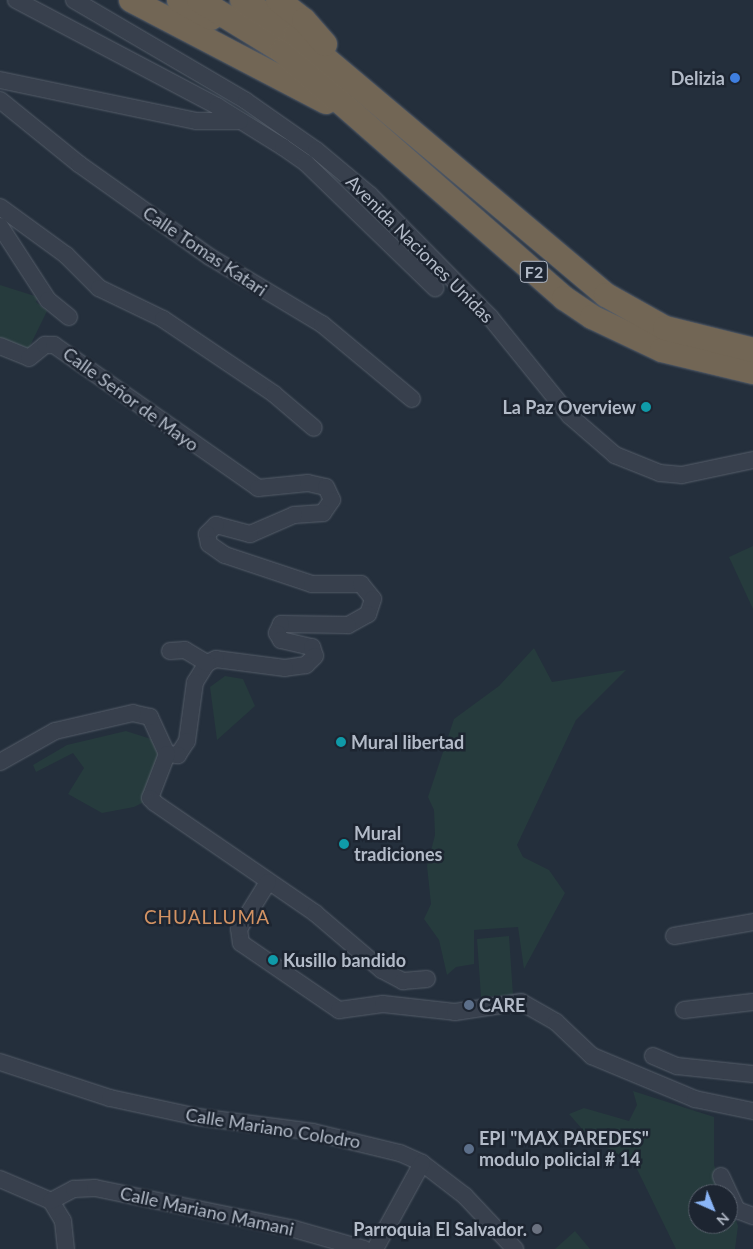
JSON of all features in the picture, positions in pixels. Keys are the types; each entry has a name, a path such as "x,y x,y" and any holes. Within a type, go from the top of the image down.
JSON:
{"highway":[{"name":"F2","path":"131,0 348,112"},
{"name":"F2","path":"155,0 348,112"},
{"name":"F2","path":"179,0 274,55 348,112"},
{"name":"F2","path":"199,0 282,51 348,112 564,298 592,317 662,350 753,372"},
{"name":"F2","path":"226,0 365,91"},
{"name":"F2","path":"242,0 296,34 365,91 577,276 606,295 665,328 753,350"},
{"name":"F2","path":"261,0 301,27 365,91"},
{"name":"F2","path":"278,0 304,20 365,91"}],"street":[{"path":"16,0 240,121 306,163 435,288"},
{"name":"Avenida Naciones Unidas","path":"74,0 246,100 316,150 370,195 490,317 570,416 616,456 660,473 682,475 753,460"},
{"path":"0,80 197,121 240,121"},
{"name":"Calle Tomas Katari","path":"0,100 79,164 186,240 322,324 412,399"},
{"path":"0,207 66,255 99,288 163,319 274,394 314,428"},
{"path":"0,226 48,300 69,317"},
{"name":"Calle Señor de Mayo","path":"0,346 29,358 45,346 54,345 258,488 319,484 330,490 332,500 323,513 281,519 250,534 216,525 206,538 214,550 312,584 361,584 371,593 372,607 359,621 348,625 282,624 276,633 282,640 312,647 315,656 306,666 285,668 216,660 207,663"},
{"path":"167,754 174,756 185,747 195,682 207,663 186,650 170,651"},
{"path":"0,762 55,732 133,713 156,723 167,754 150,798 338,930 394,978 428,979"},
{"path":"268,882 239,929 241,943 339,1010 383,1004 455,1012 521,1002 556,1022 592,1056 695,1099 753,1111"},
{"path":"674,936 753,922"},
{"path":"684,1010 753,1002"},
{"path":"652,1056 677,1066 753,1074"},
{"name":"Calle Mariano Colodro","path":"0,1062 110,1098 198,1117 313,1132 370,1144 422,1163 491,1218 515,1249"},
{"path":"374,1249 422,1163"},
{"path":"721,1176 737,1210 753,1216"},
{"path":"0,1179 52,1201 63,1221 66,1249"},
{"name":"Calle Mariano Mamani","path":"52,1201 74,1189 95,1188 294,1229 364,1249"}],"green space":[{"path":"0,285 38,297 36,302 47,311 27,352 0,340"},
{"path":"753,546 753,609 729,557"},
{"path":"534,648 552,682 626,670 576,720 517,845 523,857 549,870 565,893 524,969 518,927 474,930 474,964 456,967 447,975 439,940 424,919 431,904 427,866 435,835 434,810 428,797 454,719 499,686"},
{"path":"225,676 243,679 255,706 217,740 210,687"},
{"path":"126,731 151,739 158,755 148,800 134,807 102,813 68,794 84,768 73,753 36,772 33,765 67,745"},
{"path":"509,936 513,995 481,997 477,939"},
{"path":"633,1091 714,1117 714,1165 722,1184 688,1184 688,1234 737,1234 735,1249 676,1249 635,1165 589,1137 569,1114 584,1108 629,1121 637,1105"},
{"path":"575,1231 590,1249 555,1249"}],"place":[{"name":"Delizia","path":"735,78"},
{"name":"La Paz Overview","path":"646,407"},
{"name":"Mural libertad","path":"341,742"},
{"name":"Mural tradiciones","path":"344,844"},
{"name":"Kusillo bandido","path":"273,960"},
{"name":"CARE","path":"469,1005"},
{"name":"EPI \"MAX PAREDES\" modulo policial # 14","path":"469,1149"},
{"name":"Parroquia El Salvador.","path":"537,1229"}],"district":[{"name":"CHUALLUMA","path":"207,917"}]}
